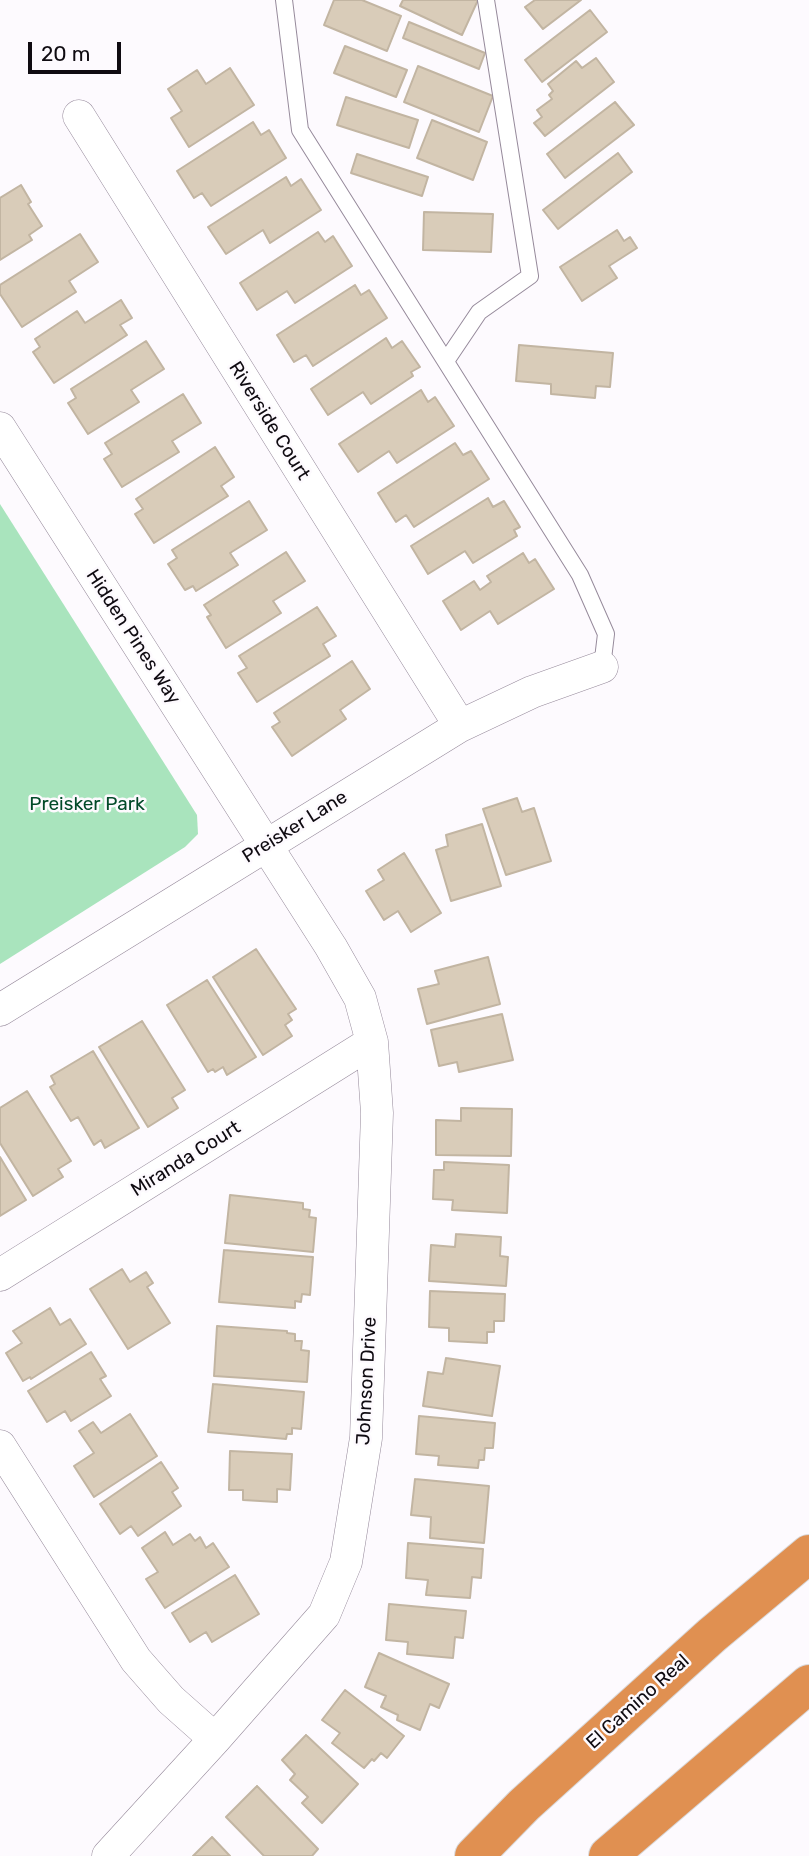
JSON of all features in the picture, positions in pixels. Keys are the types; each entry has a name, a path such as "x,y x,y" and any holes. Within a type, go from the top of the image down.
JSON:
{"highway":[{"name":"El Camino Real","path":"474,1856 524,1805 712,1635 809,1554"},
{"path":"608,1856 809,1684"}],"street":[{"name":"Riverside Court","path":"79,116 460,726"},
{"name":"Hidden Pines Way","path":"0,428 267,845"},
{"name":"Preisker Lane","path":"0,1010 460,726 532,692 602,667"},
{"name":"Johnson Drive","path":"108,1856 324,1615 346,1562 366,1438 377,1113 372,1042 360,998 267,845"},
{"name":"Miranda Court","path":"0,1275 372,1042"},
{"path":"0,1446 136,1660 171,1700 215,1739"}],"lane":[{"path":"284,0 300,130 580,575 606,634 602,667"},
{"path":"446,361 479,312 530,276 486,0"}],"green space":[{"name":"Preisker Park","path":"0,504 197,815 198,834 185,847 0,964"}],"building":[{"path":"334,0 362,0 401,16 387,51 324,25"},
{"path":"403,0 478,0 462,35 400,6"},
{"path":"535,0 581,0 543,29 525,7"},
{"path":"590,10 607,32 542,82 525,60"},
{"path":"409,22 485,53 479,69 403,38"},
{"path":"345,46 407,70 396,97 334,73"},
{"path":"596,58 614,82 545,136 534,123 542,117 537,110 552,99 549,95 553,91 548,84 576,61 582,68"},
{"path":"418,66 493,96 479,132 404,102"},
{"path":"230,68 254,105 189,147 171,118 182,111 168,89 197,70 206,84"},
{"path":"346,97 418,120 409,148 337,125"},
{"path":"615,102 634,125 565,178 547,154"},
{"path":"432,120 487,142 473,180 417,158"},
{"path":"253,122 261,135 269,130 286,158 211,206 202,193 194,198 177,171"},
{"path":"618,153 632,172 558,229 543,210"},
{"path":"357,154 428,177 422,196 351,173"},
{"path":"286,177 291,186 301,179 321,210 270,243 263,230 226,254 208,227"},
{"path":"21,185 31,202 28,204 42,226 29,235 32,240 0,260 0,198"},
{"path":"424,212 493,214 491,252 423,250"},
{"path":"617,230 624,241 630,237 637,248 609,266 617,278 582,301 560,267"},
{"path":"318,232 325,242 333,236 352,266 295,303 287,291 257,310 240,283"},
{"path":"80,234 98,262 69,281 76,292 22,327 0,294 0,285"},
{"path":"355,285 361,295 369,290 387,318 313,366 306,355 294,362 277,335"},
{"path":"121,300 132,318 120,325 127,335 54,383 33,352 40,347 35,339 77,311 85,323"},
{"path":"386,338 392,348 402,341 420,367 411,372 413,376 371,404 363,392 328,415 311,389"},
{"path":"146,341 164,369 131,390 139,402 88,434 68,403 76,398 71,389"},
{"path":"519,345 613,353 610,387 596,386 595,398 551,394 551,384 516,381"},
{"path":"421,390 428,402 435,397 454,426 397,463 389,451 358,472 339,444"},
{"path":"183,394 201,423 172,441 179,452 122,487 104,459 112,454 105,443"},
{"path":"455,443 463,455 471,451 489,479 414,527 406,515 396,522 378,493"},
{"path":"215,447 234,477 221,486 228,496 154,543 135,514 143,509 136,499"},
{"path":"488,498 493,507 504,501 520,527 514,530 517,536 473,563 465,551 428,574 411,546"},
{"path":"249,501 267,530 230,553 238,565 196,591 193,586 185,590 168,564 177,558 172,550"},
{"path":"286,552 305,581 273,601 281,613 226,648 207,617 211,615 204,605"},
{"path":"523,553 529,563 535,559 554,589 498,624 490,611 461,630 443,601 474,581 480,590 491,582 487,576"},
{"path":"317,607 336,636 323,644 330,656 257,702 238,673 247,668 239,656"},
{"path":"352,661 370,689 340,710 346,719 292,756 272,727 280,722 274,713"},
{"path":"517,798 522,812 534,808 551,861 506,875 483,809"},
{"path":"482,824 501,886 451,901 436,850 448,846 446,835"},
{"path":"404,853 441,913 411,932 398,911 384,920 366,891 384,880 378,870"},
{"path":"256,949 296,1009 288,1014 292,1020 285,1025 292,1036 263,1055 213,977"},
{"path":"488,957 500,1004 427,1024 418,989 439,984 435,971"},
{"path":"207,980 256,1057 227,1075 223,1067 215,1072 213,1069 208,1072 167,1005"},
{"path":"502,1014 513,1060 459,1072 457,1062 439,1066 431,1030"},
{"path":"142,1021 185,1090 172,1098 178,1108 148,1127 99,1047"},
{"path":"93,1051 139,1128 105,1148 101,1140 94,1145 78,1117 71,1121 50,1087 55,1084 51,1076"},
{"path":"27,1091 71,1161 58,1169 63,1177 33,1196 0,1143 0,1108"},
{"path":"461,1108 512,1109 511,1156 436,1155 436,1120 461,1121"},
{"path":"0,1157 26,1200 0,1216"},
{"path":"444,1162 509,1165 507,1213 452,1210 453,1200 433,1199 434,1170 444,1170"},
{"path":"230,1195 303,1203 303,1209 310,1210 309,1217 316,1218 313,1252 225,1243"},
{"path":"456,1234 501,1237 500,1256 508,1257 506,1286 429,1281 431,1245 455,1247"},
{"path":"224,1250 313,1257 310,1295 302,1294 301,1302 295,1301 295,1308 219,1302"},
{"path":"122,1269 130,1282 146,1272 153,1283 147,1287 170,1323 128,1349 90,1289"},
{"path":"430,1291 505,1294 504,1321 494,1321 494,1332 487,1332 487,1343 449,1341 449,1328 429,1327"},
{"path":"50,1308 60,1325 70,1319 86,1344 31,1379 30,1377 23,1381 6,1353 22,1343 13,1331"},
{"path":"217,1326 287,1331 295,1334 295,1341 302,1341 301,1350 309,1351 307,1382 214,1376"},
{"path":"91,1352 106,1376 100,1379 111,1396 71,1421 65,1411 47,1422 28,1391"},
{"path":"446,1358 500,1366 492,1416 423,1406 428,1372 443,1374"},
{"path":"213,1384 304,1392 301,1429 292,1428 292,1434 287,1434 286,1439 208,1432"},
{"path":"130,1414 157,1456 94,1497 74,1466 94,1453 79,1431 93,1422 101,1433"},
{"path":"419,1416 495,1423 493,1448 485,1448 484,1460 479,1460 478,1468 438,1465 439,1456 416,1454"},
{"path":"230,1451 292,1454 290,1490 277,1489 277,1502 243,1500 243,1490 229,1490"},
{"path":"161,1462 178,1488 172,1492 181,1506 138,1536 131,1526 120,1534 100,1504"},
{"path":"415,1479 489,1486 484,1543 430,1538 431,1517 411,1515"},
{"path":"165,1532 173,1545 190,1534 195,1541 200,1537 206,1548 213,1543 229,1567 165,1608 146,1579 158,1572 142,1548"},
{"path":"408,1543 483,1549 481,1578 472,1577 470,1598 426,1595 428,1580 406,1578"},
{"path":"235,1575 259,1614 212,1642 206,1632 190,1642 172,1613"},
{"path":"389,1604 466,1611 463,1638 455,1637 453,1658 407,1654 408,1642 386,1640"},
{"path":"379,1653 449,1684 439,1708 430,1704 420,1730 397,1720 398,1715 381,1707 386,1696 365,1687"},
{"path":"345,1690 404,1736 387,1758 381,1753 364,1768 332,1743 340,1733 322,1720"},
{"path":"306,1735 358,1784 322,1823 302,1803 308,1797 290,1780 295,1774 282,1760"},
{"path":"257,1786 318,1849 312,1856 264,1856 226,1817"},
{"path":"212,1837 230,1856 193,1856"}]}
